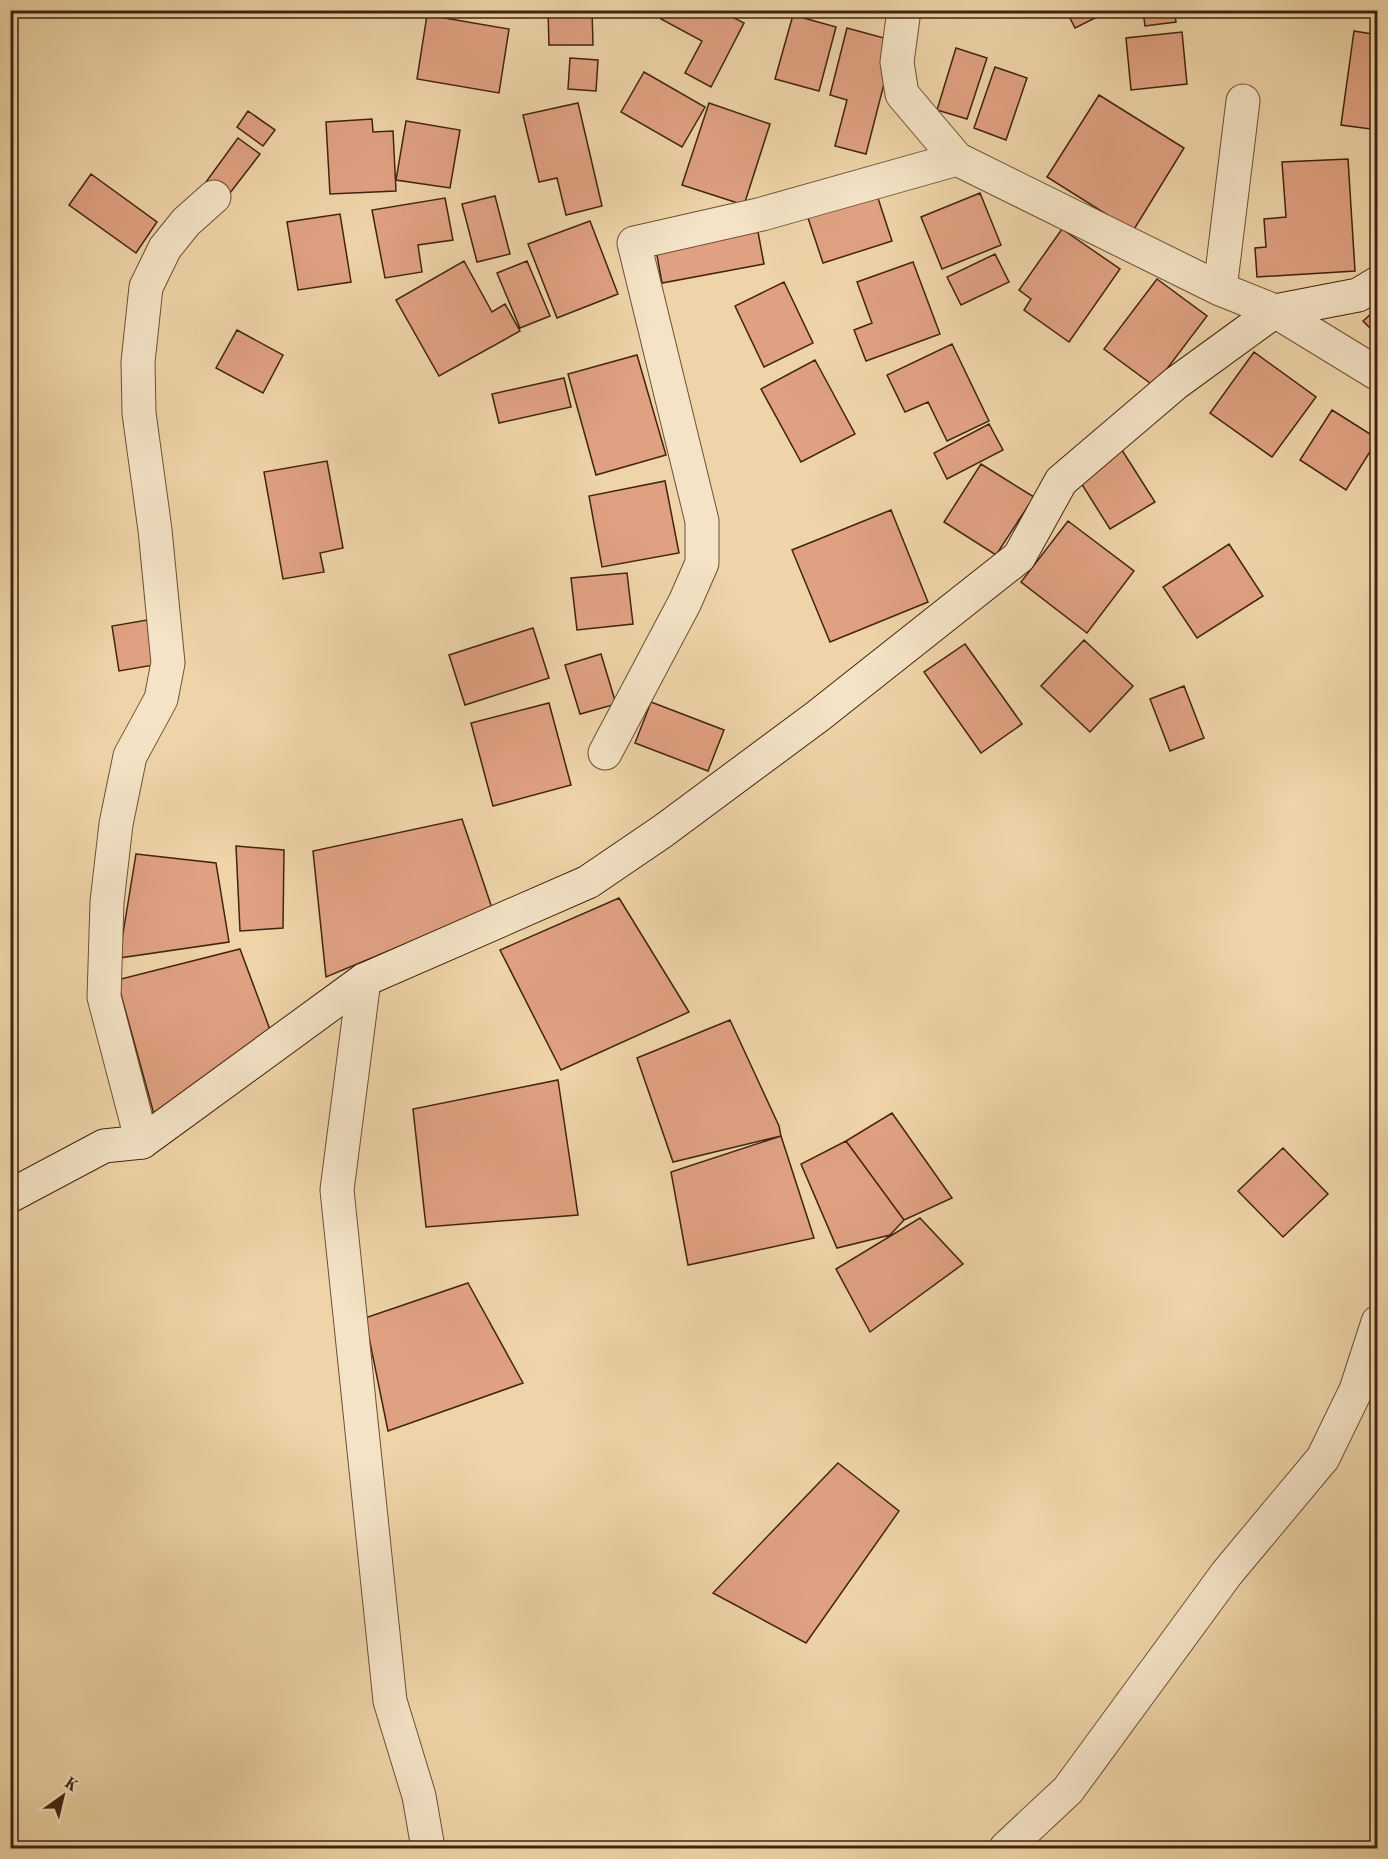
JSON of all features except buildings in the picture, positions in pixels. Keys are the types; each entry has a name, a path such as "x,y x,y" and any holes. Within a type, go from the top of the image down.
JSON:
{"street":[{"path":"904,10 897,62 902,94 957,159 1220,290 1275,311 1377,374"},
{"path":"1220,290 1244,101"},
{"path":"606,753 685,602 702,564 702,521 634,243 762,214 957,159"},
{"path":"142,1142 104,997 107,902 118,813 130,756 161,699 168,663 155,530 139,413 138,363 146,287 165,248 186,222 214,197"},
{"path":"10,1196 104,1146 142,1142 364,980 588,882 663,831 818,716 1019,557 1061,481 1176,383 1275,311 1358,295 1377,283"},
{"path":"364,980 337,1190 390,1701 418,1796 428,1848"},
{"path":"1006,1848 1068,1790 1227,1573 1323,1458 1356,1390 1377,1322"}]}
